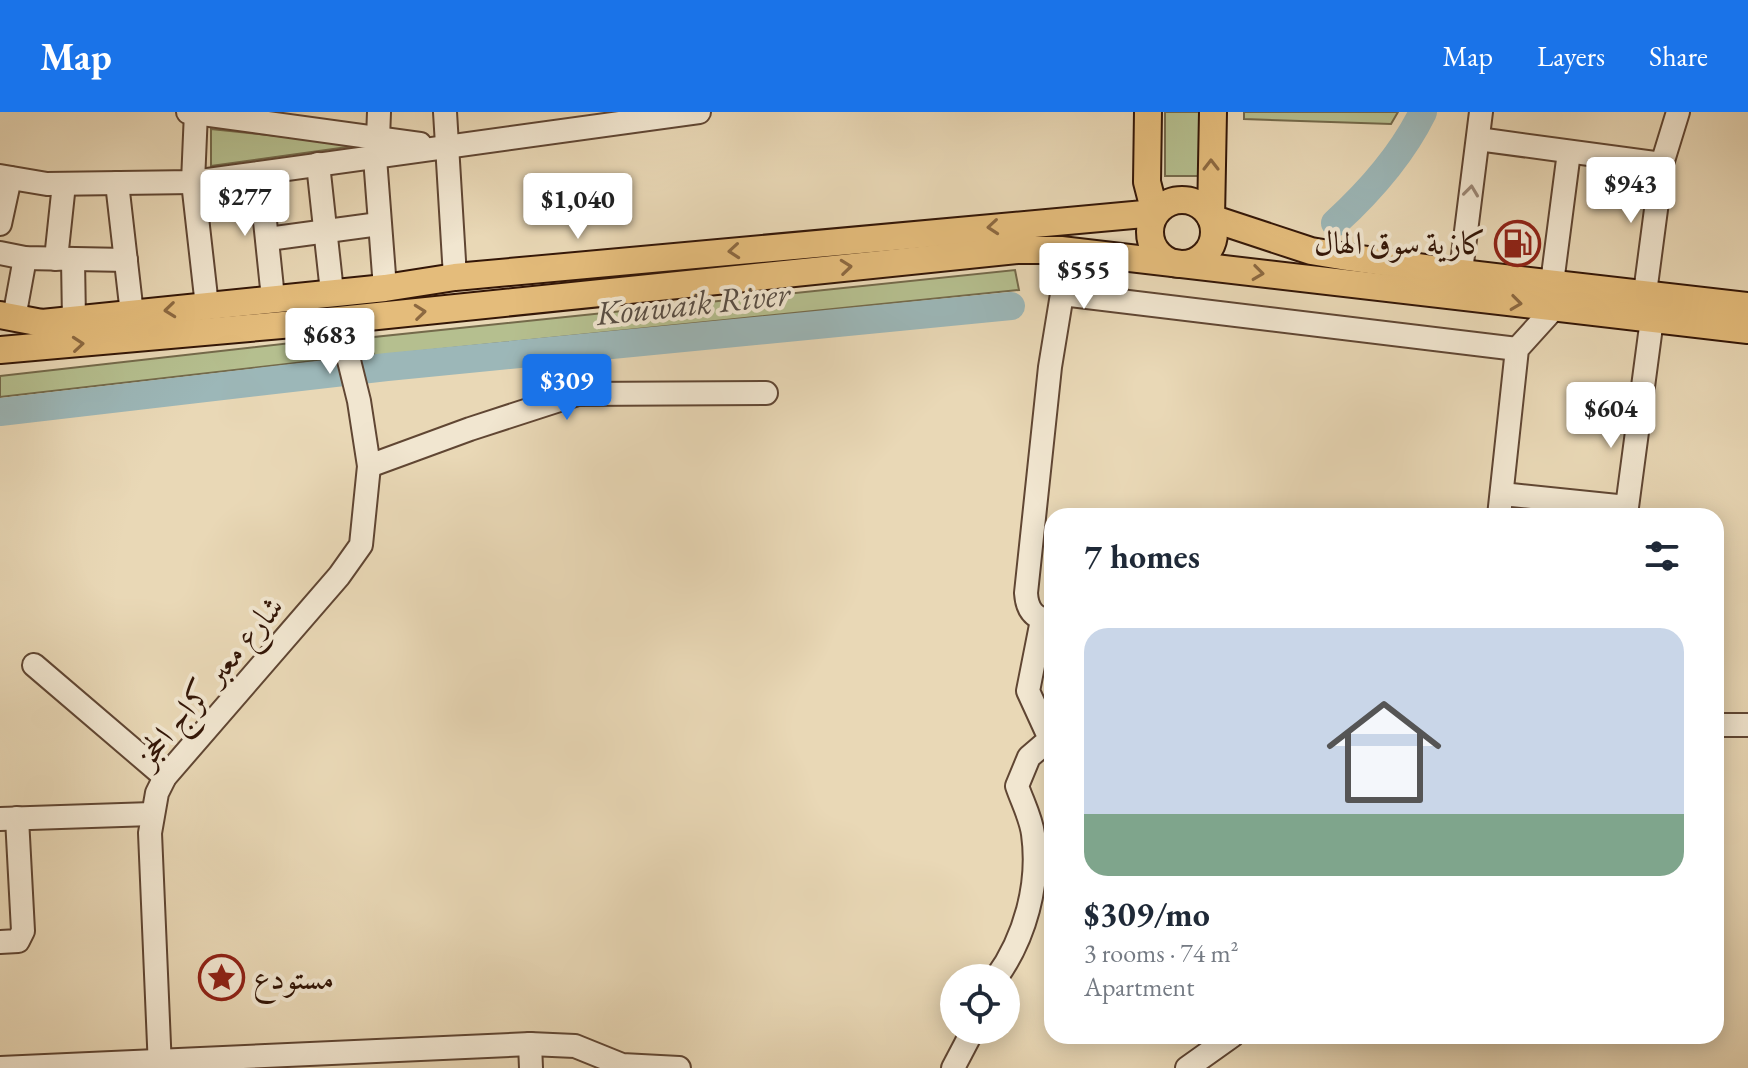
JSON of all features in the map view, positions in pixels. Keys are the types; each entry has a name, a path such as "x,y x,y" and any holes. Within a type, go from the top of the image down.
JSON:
{"main road":[{"path":"1148,112 1147,182 1155,213 1149,232 1151,242 1162,257 1180,264 1198,259 1206,253 1213,237 1213,112"},
{"path":"7,317 42,323 385,288 455,277 1155,213 1170,202 1189,200 1198,204 1211,218 1311,251 1460,285"},
{"path":"0,350 343,331 1017,250 1061,250 1180,264 1553,295 1645,293 1748,306"},
{"path":"1553,295 1652,319 1748,330"}],"street":[{"path":"379,112 376,149 385,288"},
{"path":"445,112 455,277"},
{"path":"0,224 5,177 64,184 193,182 318,164 376,149 446,148 699,112"},
{"path":"1460,285 1481,112"},
{"path":"1645,293 1662,164 1678,112"},
{"path":"207,306 193,182 193,113 326,122 376,149"},
{"path":"1478,139 1662,164"},
{"path":"1569,152 1553,295 1517,349 1500,505 1627,507 1652,319"},
{"path":"318,164 332,292"},
{"path":"260,173 273,298"},
{"path":"117,183 132,314"},
{"path":"64,184 64,260 74,320"},
{"path":"268,239 379,224"},
{"path":"1044,620 1031,613 1026,593 1050,367 1059,327 1061,250"},
{"path":"0,253 25,258 126,260"},
{"path":"7,317 25,258"},
{"path":"1062,294 1517,349"},
{"name":"شارع معبر كراج الحجز","path":"159,1065 150,833 157,793 165,777 339,576 361,545 369,466 359,401 343,331"},
{"path":"369,466 578,394 766,393"},
{"path":"1044,632 1028,691 1044,724"},
{"path":"34,665 165,777"},
{"path":"1724,725 1748,725"},
{"path":"1006,964 1013,955 1032,897 1033,833 1017,786 1029,757 1044,745"},
{"path":"0,942 18,941 23,931 9,818 152,814"},
{"path":"530,1044 531,1068"},
{"path":"0,1068 159,1065 530,1044 575,1046 622,1065 679,1068"},
{"path":"953,1068 966,1044"},
{"path":"1187,1068 1221,1044"}],"green space":[{"path":"1165,112 1206,112 1206,176 1165,176"},
{"path":"1244,112 1398,112 1391,124 1244,119"},
{"path":"211,129 362,145 211,166"},
{"path":"1015,270 1019,290 374,356 371,341 374,337"},
{"path":"317,340 322,360 0,397 0,376"}],"waterway":[{"name":"Kouwaik River","path":"1335,223 1384,172 1423,112"},
{"name":"Kouwaik River","path":"0,412 387,367 1011,306"}],"place":[{"name":"كازية سوق الهال","path":"1517,243"},
{"name":"مستودع","path":"222,978"}]}
